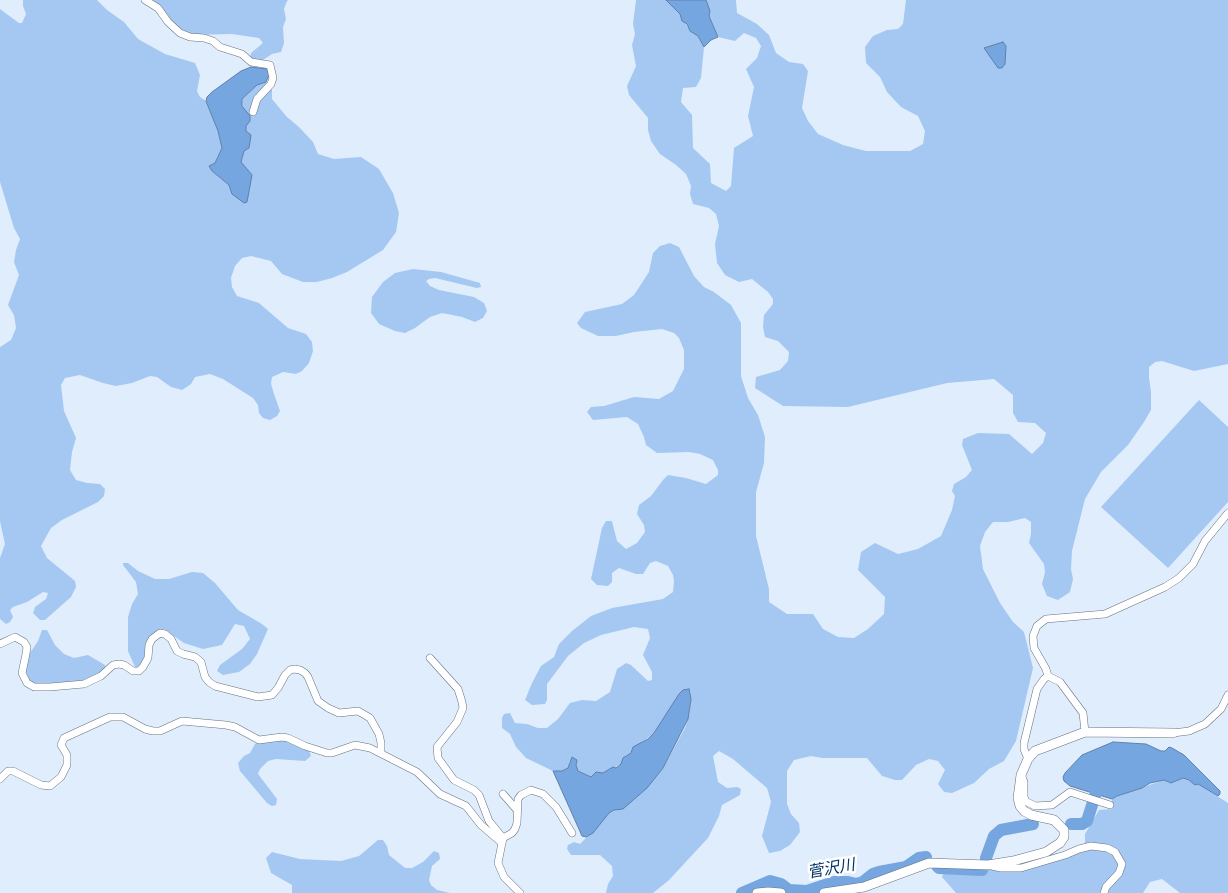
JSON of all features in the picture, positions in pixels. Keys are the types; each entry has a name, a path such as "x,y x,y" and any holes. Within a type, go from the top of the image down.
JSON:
{"street":[{"path":"145,0 158,8 168,22 180,33 190,37 213,41 220,47 242,54 251,62 270,65 273,78 271,84 257,99 253,112"},
{"path":"1085,732 1083,714 1060,682 1048,676 1034,648 1033,636 1037,626 1046,619 1104,614 1165,588 1179,578 1193,564 1205,541 1228,513"},
{"path":"0,644 15,637 24,642 27,647 22,674 27,683 34,686 50,687 84,684 102,676 114,665 119,664 133,671 138,671 143,667 148,658 149,645 152,639 160,633 166,634 171,639 177,651 195,657 201,662 205,677 209,682 258,697 272,694 278,688 284,675 290,670 300,670 308,677 318,701 328,708 339,713 358,711 370,718 379,734 381,753"},
{"path":"430,658 458,689 463,708 457,722 437,747 438,758 454,780 474,790 479,795 489,821 502,841"},
{"path":"1028,759 1024,743 1037,688 1048,676"},
{"path":"988,865 1032,857 1054,848 1064,837 1064,830 1060,824 1054,820 1031,816 1020,806 1018,798 1021,775 1028,759 1035,751 1085,732 1173,733 1189,731 1205,724 1221,709 1228,695"},
{"path":"0,779 8,771 13,771 42,785 50,786 61,777 67,765 62,745 64,738 110,717 123,717 145,729 153,731 160,731 182,721 189,720 235,727 258,740 288,738 305,746 328,753 355,745 362,745 418,772 440,794 466,806 481,825 502,841"},
{"path":"1021,775 1024,782 1026,801 1035,806 1052,805 1070,792 1110,804"},
{"path":"520,893 504,877 498,863 502,841 515,829 518,799 521,795 531,790 536,790 543,794 556,807 572,834"},
{"path":"502,794 517,810"},
{"path":"824,893 858,891 929,863 1021,868 1091,846 1107,848 1115,852 1122,864 1119,873 1106,887 1104,893"},
{"path":"757,893 780,893"}],"shaded area":[{"path":"23,0 97,0 124,22 138,39 165,54 195,63 200,75 197,91 200,97 206,101 218,131 222,148 215,163 210,166 212,171 229,185 233,194 244,150 246,126 242,99 257,85 266,82 269,83 272,90 272,99 287,117 313,142 318,154 334,159 361,157 379,169 393,193 399,213 396,232 383,250 347,272 332,278 317,282 303,282 282,274 271,261 251,256 242,258 235,266 231,278 232,287 237,296 259,303 288,328 306,334 312,342 313,351 309,363 302,371 296,374 283,372 272,377 271,384 280,411 277,416 270,420 263,418 259,413 258,405 253,398 223,379 210,374 195,377 191,384 182,390 171,387 157,377 150,376 132,383 116,386 80,375 65,378 61,385 64,411 76,438 70,470 76,480 100,484 105,489 104,496 98,502 62,520 51,528 41,546 47,558 75,581 76,587 71,597 45,620 40,620 33,613 35,607 46,599 48,593 43,592 27,602 13,607 10,610 13,617 6,624 0,619 0,558 5,544 0,521 0,347 11,340 16,328 14,315 8,305 19,275 14,262 20,239 14,228 0,182 0,9 19,23 22,23 26,14"},
{"path":"148,0 289,0 284,9 286,19 283,27 284,43 281,52 272,54 260,62 250,59 251,53 263,43 259,38 232,34 190,35 182,32"},
{"path":"636,0 666,0 680,14 690,31 698,36 704,47 701,78 696,87 683,88 681,102 692,115 693,148 710,164 711,183 726,191 731,186 734,148 753,136 748,116 754,87 746,69 757,58 761,46 756,38 744,33 735,41 718,37 709,16 710,11 706,0 736,0 737,13 757,24 769,35 776,53 789,62 803,64 808,71 802,108 808,121 818,134 843,145 866,151 910,151 923,144 925,131 918,116 901,107 887,92 880,77 866,63 865,47 873,36 887,30 898,29 903,24 906,0 1228,0 1228,364 1194,371 1162,361 1155,362 1149,367 1151,410 1128,445 1101,472 1085,499 1072,551 1071,569 1073,579 1070,592 1058,600 1047,596 1042,584 1045,572 1044,564 1029,543 1031,522 1025,518 1008,522 993,522 985,532 980,546 983,569 1000,603 1013,622 1024,632 1033,668 1016,741 1004,761 989,769 974,783 952,793 944,792 938,784 945,770 938,761 929,759 916,765 902,780 882,776 867,758 822,758 811,756 794,760 787,771 787,804 791,814 799,823 800,832 790,845 780,851 769,853 762,836 771,802 767,788 733,759 719,751 713,756 718,782 727,788 737,787 741,789 740,795 722,805 719,816 708,838 669,880 653,893 606,893 608,884 613,876 612,866 600,855 571,855 567,849 568,845 574,842 580,844 609,813 614,810 623,809 663,768 685,728 691,699 683,690 654,733 627,755 621,764 603,773 596,772 591,777 578,771 577,760 570,761 568,768 562,771 553,771 526,758 516,747 510,734 502,728 502,718 504,714 510,713 515,723 547,728 558,719 570,703 582,700 596,701 610,692 617,669 626,663 631,665 648,681 652,680 652,672 643,655 650,638 648,629 634,627 601,635 584,643 568,656 547,684 547,700 545,704 532,705 525,700 541,666 554,657 559,644 572,631 591,616 612,608 663,599 673,592 673,575 668,566 656,561 650,563 643,574 636,574 619,568 612,573 612,582 608,586 597,585 591,579 602,528 606,521 612,521 617,541 626,549 637,543 645,532 644,525 637,514 639,505 651,496 668,475 706,484 718,475 718,470 713,460 700,454 689,452 657,453 646,445 638,424 627,417 593,420 587,412 591,407 604,406 634,397 659,399 673,391 684,369 684,350 679,338 674,333 662,329 616,336 598,336 581,328 577,323 585,312 622,304 634,295 649,272 653,253 660,246 670,243 679,247 694,276 704,287 731,305 741,323 741,376 748,398 758,415 765,437 764,463 756,492 756,536 769,589 769,602 787,614 813,614 823,629 838,637 854,638 868,629 884,614 885,597 858,570 861,552 875,543 898,554 918,549 941,536 952,510 955,496 952,491 954,484 966,477 972,470 962,445 963,439 978,433 1009,434 1032,454 1043,443 1046,433 1035,423 1018,422 1013,413 1013,395 994,379 947,383 848,407 783,406 755,388 756,377 780,370 788,361 789,352 778,341 765,337 763,327 764,315 773,304 773,299 768,292 752,279 739,282 725,275 717,263 715,244 719,226 716,214 709,208 693,204 690,194 691,186 686,174 660,154 651,141 648,130 648,118 629,95 627,86 636,66 632,45 635,34 633,24"},
{"path":"666,0 706,0 710,11 709,16 718,37 711,40 704,47 698,36 690,31 687,24 682,21 680,14"},
{"path":"1003,42 1006,46 1005,64 1002,68 998,68 984,48"},
{"path":"251,67 267,69 269,75 266,82 257,85 242,99 242,106 250,116 246,131 251,135 249,148 244,151 241,162 252,175 247,202 244,203 232,194 229,185 212,171 209,166 215,163 222,148 218,131 206,101 212,92 241,71"},
{"path":"413,269 441,272 480,283 481,287 477,288 435,278 426,281 430,286 439,290 474,297 484,303 487,311 483,318 475,322 442,313 430,317 405,333 379,324 371,313 372,297 383,282 395,273"},
{"path":"1199,400 1228,427 1228,502 1168,568 1101,507"},
{"path":"123,563 128,563 138,571 155,579 169,579 192,572 203,573 215,583 238,610 268,629 257,654 250,664 239,672 223,675 217,671 220,665 242,649 250,639 244,626 235,624 222,645 203,649 184,643 164,629 158,630 153,635 142,667 135,667 128,651 128,617 132,604 138,594 136,582"},
{"path":"42,630 47,630 55,645 64,654 74,658 88,655 105,665 106,668 101,673 83,682 44,686 30,682 25,669 30,653 38,641"},
{"path":"689,689 691,699 688,719 663,768 647,788 623,809 614,810 609,813 593,833 586,837 582,836 553,771 562,771 568,768 572,757 577,760 578,771 591,777 596,772 603,773 613,767 616,768 621,764 623,758 631,753 633,747 648,739 654,733 679,694 683,690"},
{"path":"276,735 309,750 311,756 305,761 276,759 268,761 260,769 258,774 277,799 276,805 272,806 267,803 240,771 238,763 244,756 250,753 255,744"},
{"path":"1113,742 1146,744 1161,751 1165,751 1169,747 1172,748 1184,755 1220,791 1220,794 1218,796 1198,784 1195,785 1183,778 1171,783 1164,780 1150,783 1142,788 1112,799 1070,786 1064,781 1065,773 1082,755"},
{"path":"1183,778 1198,784 1228,803 1228,893 1180,893 1162,879 1150,882 1143,893 956,893 942,877 944,871 1085,849 1085,834 1099,810 1112,809 1112,799 1164,780 1171,783"},
{"path":"378,840 383,840 389,855 405,868 412,868 423,862 434,851 439,853 440,859 432,866 429,880 431,885 437,890 450,893 292,893 292,885 271,873 266,858 272,852 300,859 341,861 359,856"}],"waterway":[{"name":"菅沢川","path":"1071,824 1082,824 1087,821 1099,783 1103,780"},
{"name":"菅沢川","path":"986,858 994,836 1001,830 1033,824"},
{"name":"菅沢川","path":"742,893 770,881 781,884 789,890 807,891 834,882 856,884 863,882 873,874 906,867 919,858 926,857"},
{"name":"菅沢川","path":"937,866 939,868 982,870 983,868"}]}
